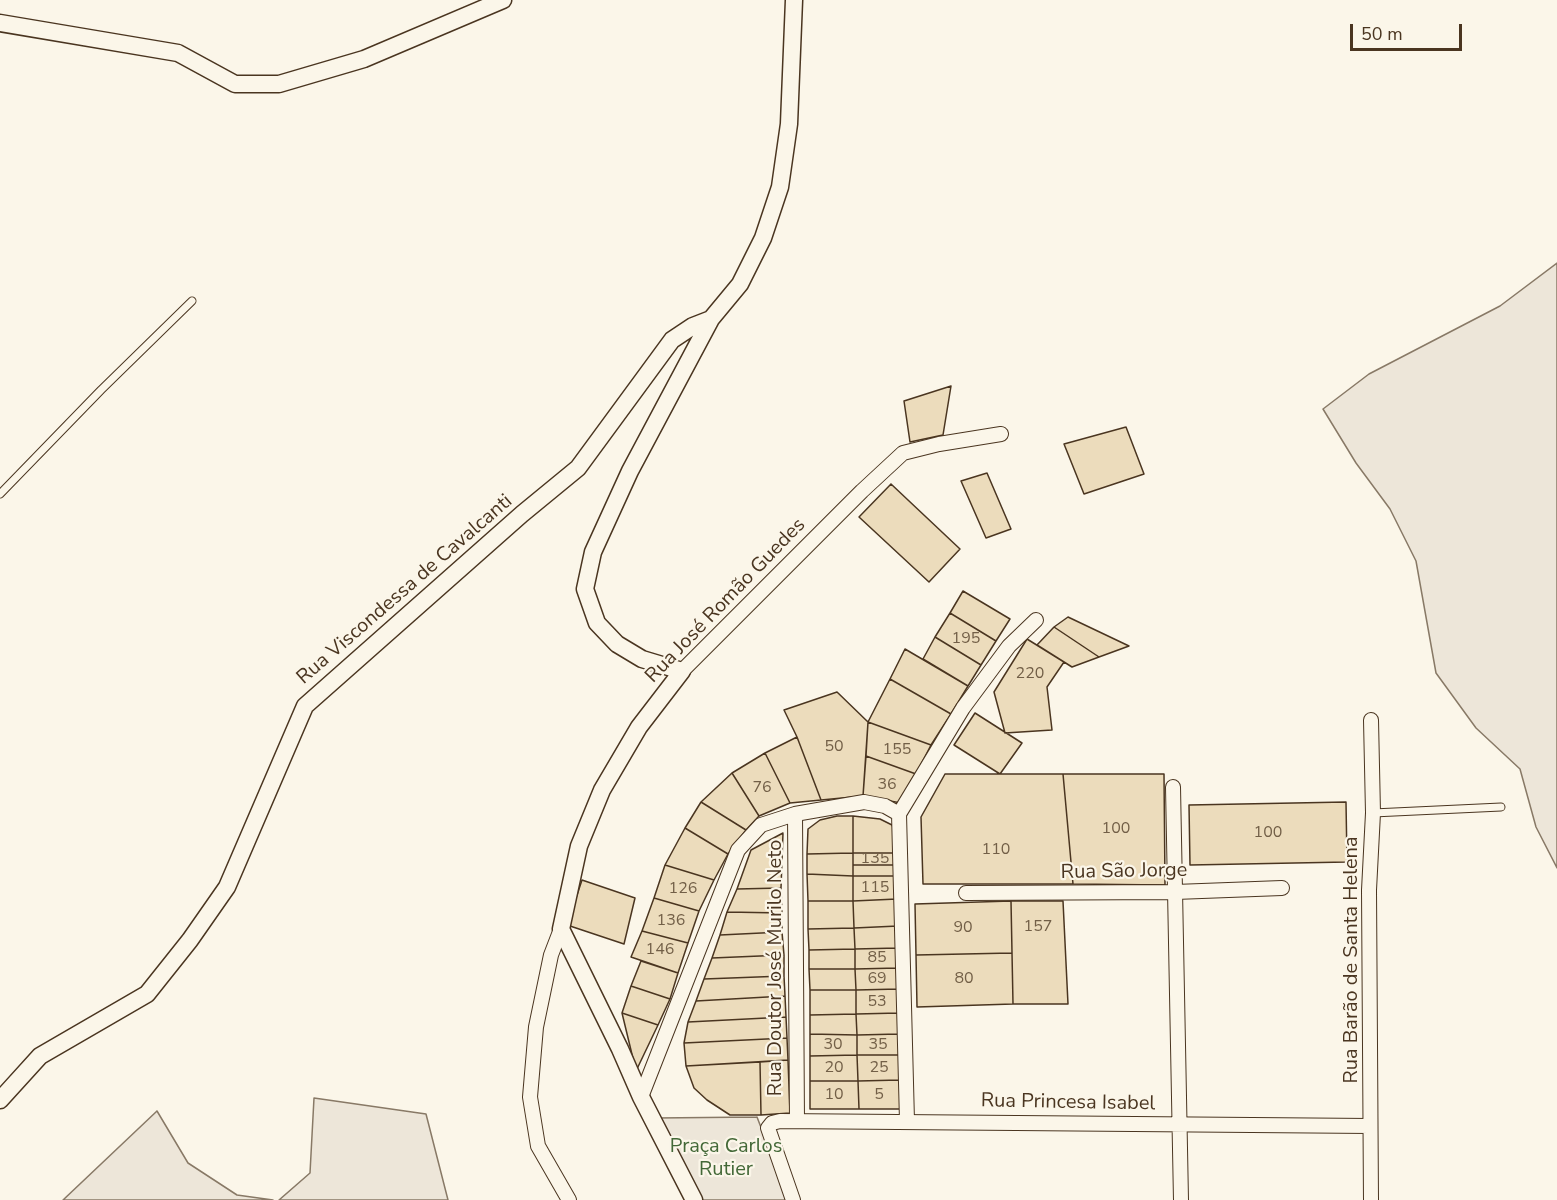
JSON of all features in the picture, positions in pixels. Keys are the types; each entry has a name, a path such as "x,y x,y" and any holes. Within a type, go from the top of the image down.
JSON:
{"street":[{"path":"0,23 178,53 235,84 279,84 364,58 502,0"},
{"path":"682,671 642,659 617,644 597,622 585,589 593,552 630,471 711,320 740,284 763,238 780,187 789,124 794,0"},
{"name":"Rua Viscondessa de Cavalcanti","path":"0,1100 40,1056 147,994 190,940 227,887 305,706 522,514 578,468 672,340 693,326 711,320"},
{"name":"Rua José Romão Guedes","path":"569,1200 538,1146 530,1097 536,1027 551,955 561,929 579,846 602,790 639,727 682,671 861,491 903,453 939,444 1001,434"},
{"path":"906,1120 899,814 963,708 1009,646 1036,620"},
{"name":"Rua Barão de Santa Helena","path":"1371,720 1373,813 1370,890 1371,1200"},
{"path":"1173,787 1181,1200"},
{"path":"641,1097 738,850 761,825 795,814 864,801 885,806 899,814"},
{"name":"Rua Doutor José Murilo Neto","path":"795,814 797,1121"},
{"name":"Rua São Jorge","path":"966,893 1175,892 1282,888"},
{"path":"561,929 641,1097 694,1200"},
{"name":"Rua Princesa Isabel","path":"793,1200 768,1128 780,1121 906,1120 1370,1126"}],"lane":[{"path":"0,494 192,301"},
{"path":"1373,813 1501,807"}],"green space":[{"path":"1557,263 1557,868 1536,827 1520,769 1476,728 1436,673 1416,561 1390,509 1356,463 1323,409 1369,374 1500,306"},
{"path":"314,1098 426,1114 448,1200 279,1200 310,1173"},
{"path":"157,1111 188,1163 237,1195 273,1200 63,1200"},
{"name":"Praça Carlos Rutier","path":"757,1117 789,1200 701,1200 655,1118"}],"building":[{"path":"951,386 943,435 910,442 904,401"},
{"path":"1126,427 1144,474 1084,494 1064,444"},
{"path":"987,473 1011,529 986,538 961,481"},
{"path":"891,484 960,549 929,582 859,517"},
{"path":"963,591 1010,619 996,641 950,613"},
{"path":"950,613 996,641 981,665 935,637"},
{"path":"1068,617 1129,646 1099,657 1054,627"},
{"path":"1054,627 1099,657 1072,667 1037,645"},
{"path":"935,637 981,665 968,686 923,659"},
{"path":"1027,639 1064,662 1047,687 1052,730 1005,733 994,692"},
{"path":"905,649 968,686 951,714 890,679"},
{"path":"890,679 951,714 931,745 868,722"},
{"path":"837,692 868,722 863,796 821,800 784,710"},
{"path":"975,713 1022,743 1000,774 954,745"},
{"path":"868,722 931,745 916,774 866,756"},
{"path":"797,737 821,800 790,803 765,753"},
{"path":"765,753 790,803 759,816 732,773"},
{"path":"866,756 916,774 901,803 863,796"},
{"path":"732,773 759,816 746,830 701,802"},
{"path":"945,774 1063,774 1073,884 923,884 921,817"},
{"path":"1063,774 1164,774 1165,885 1073,884"},
{"path":"701,802 746,830 728,854 685,828"},
{"path":"1346,802 1347,862 1190,865 1189,805"},
{"path":"837,816 853,816 853,853 807,854 808,829 820,820"},
{"path":"853,816 880,819 892,825 896,835 897,853 853,853"},
{"path":"685,828 728,854 714,880 665,865"},
{"path":"783,833 781,888 737,889 751,850"},
{"path":"853,853 853,876 807,874 807,854"},
{"path":"853,853 897,853 896,865 853,865"},
{"path":"665,865 714,880 699,911 654,898"},
{"path":"853,865 896,865 897,876 853,876"},
{"path":"807,874 853,876 853,901 808,901"},
{"path":"853,876 897,876 897,899 853,901"},
{"path":"582,880 635,898 624,944 567,925"},
{"path":"781,888 782,913 727,912 737,889"},
{"path":"654,898 699,911 688,943 642,931"},
{"path":"897,899 898,926 854,928 853,901"},
{"path":"808,901 853,901 854,928 808,929"},
{"path":"1011,901 1012,953 916,955 915,904"},
{"path":"1011,901 1063,901 1068,1004 1013,1004"},
{"path":"727,912 782,913 782,932 720,935"},
{"path":"898,926 898,948 855,949 854,928"},
{"path":"854,928 855,949 809,950 808,929"},
{"path":"642,931 688,943 678,973 631,957"},
{"path":"782,932 784,955 712,958 720,935"},
{"path":"898,948 898,968 855,969 855,949"},
{"path":"855,949 855,969 809,969 809,950"},
{"path":"1012,953 1013,1004 917,1007 916,955"},
{"path":"784,955 784,976 704,979 712,958"},
{"path":"641,961 678,973 670,999 631,986"},
{"path":"898,968 899,989 856,990 855,969"},
{"path":"809,969 855,969 856,990 810,990"},
{"path":"784,976 785,996 696,1001 704,979"},
{"path":"631,986 670,999 658,1025 622,1013"},
{"path":"899,989 899,1013 856,1014 856,990"},
{"path":"810,990 856,990 856,1014 810,1015"},
{"path":"785,996 786,1017 688,1022 696,1001"},
{"path":"622,1013 658,1025 636,1071"},
{"path":"899,1013 899,1034 857,1035 856,1014"},
{"path":"856,1014 857,1035 810,1034 810,1015"},
{"path":"786,1017 787,1038 684,1043 688,1022"},
{"path":"810,1034 857,1035 857,1055 810,1056"},
{"path":"899,1034 899,1055 857,1055 857,1035"},
{"path":"787,1038 788,1060 686,1066 684,1043"},
{"path":"857,1055 858,1081 810,1081 810,1056"},
{"path":"857,1055 899,1055 900,1080 858,1081"},
{"path":"788,1060 790,1113 761,1115 760,1062"},
{"path":"760,1062 761,1115 730,1115 707,1100 694,1088 686,1066"},
{"path":"900,1080 901,1109 859,1109 858,1081"},
{"path":"810,1081 858,1081 859,1109 810,1109"}]}
